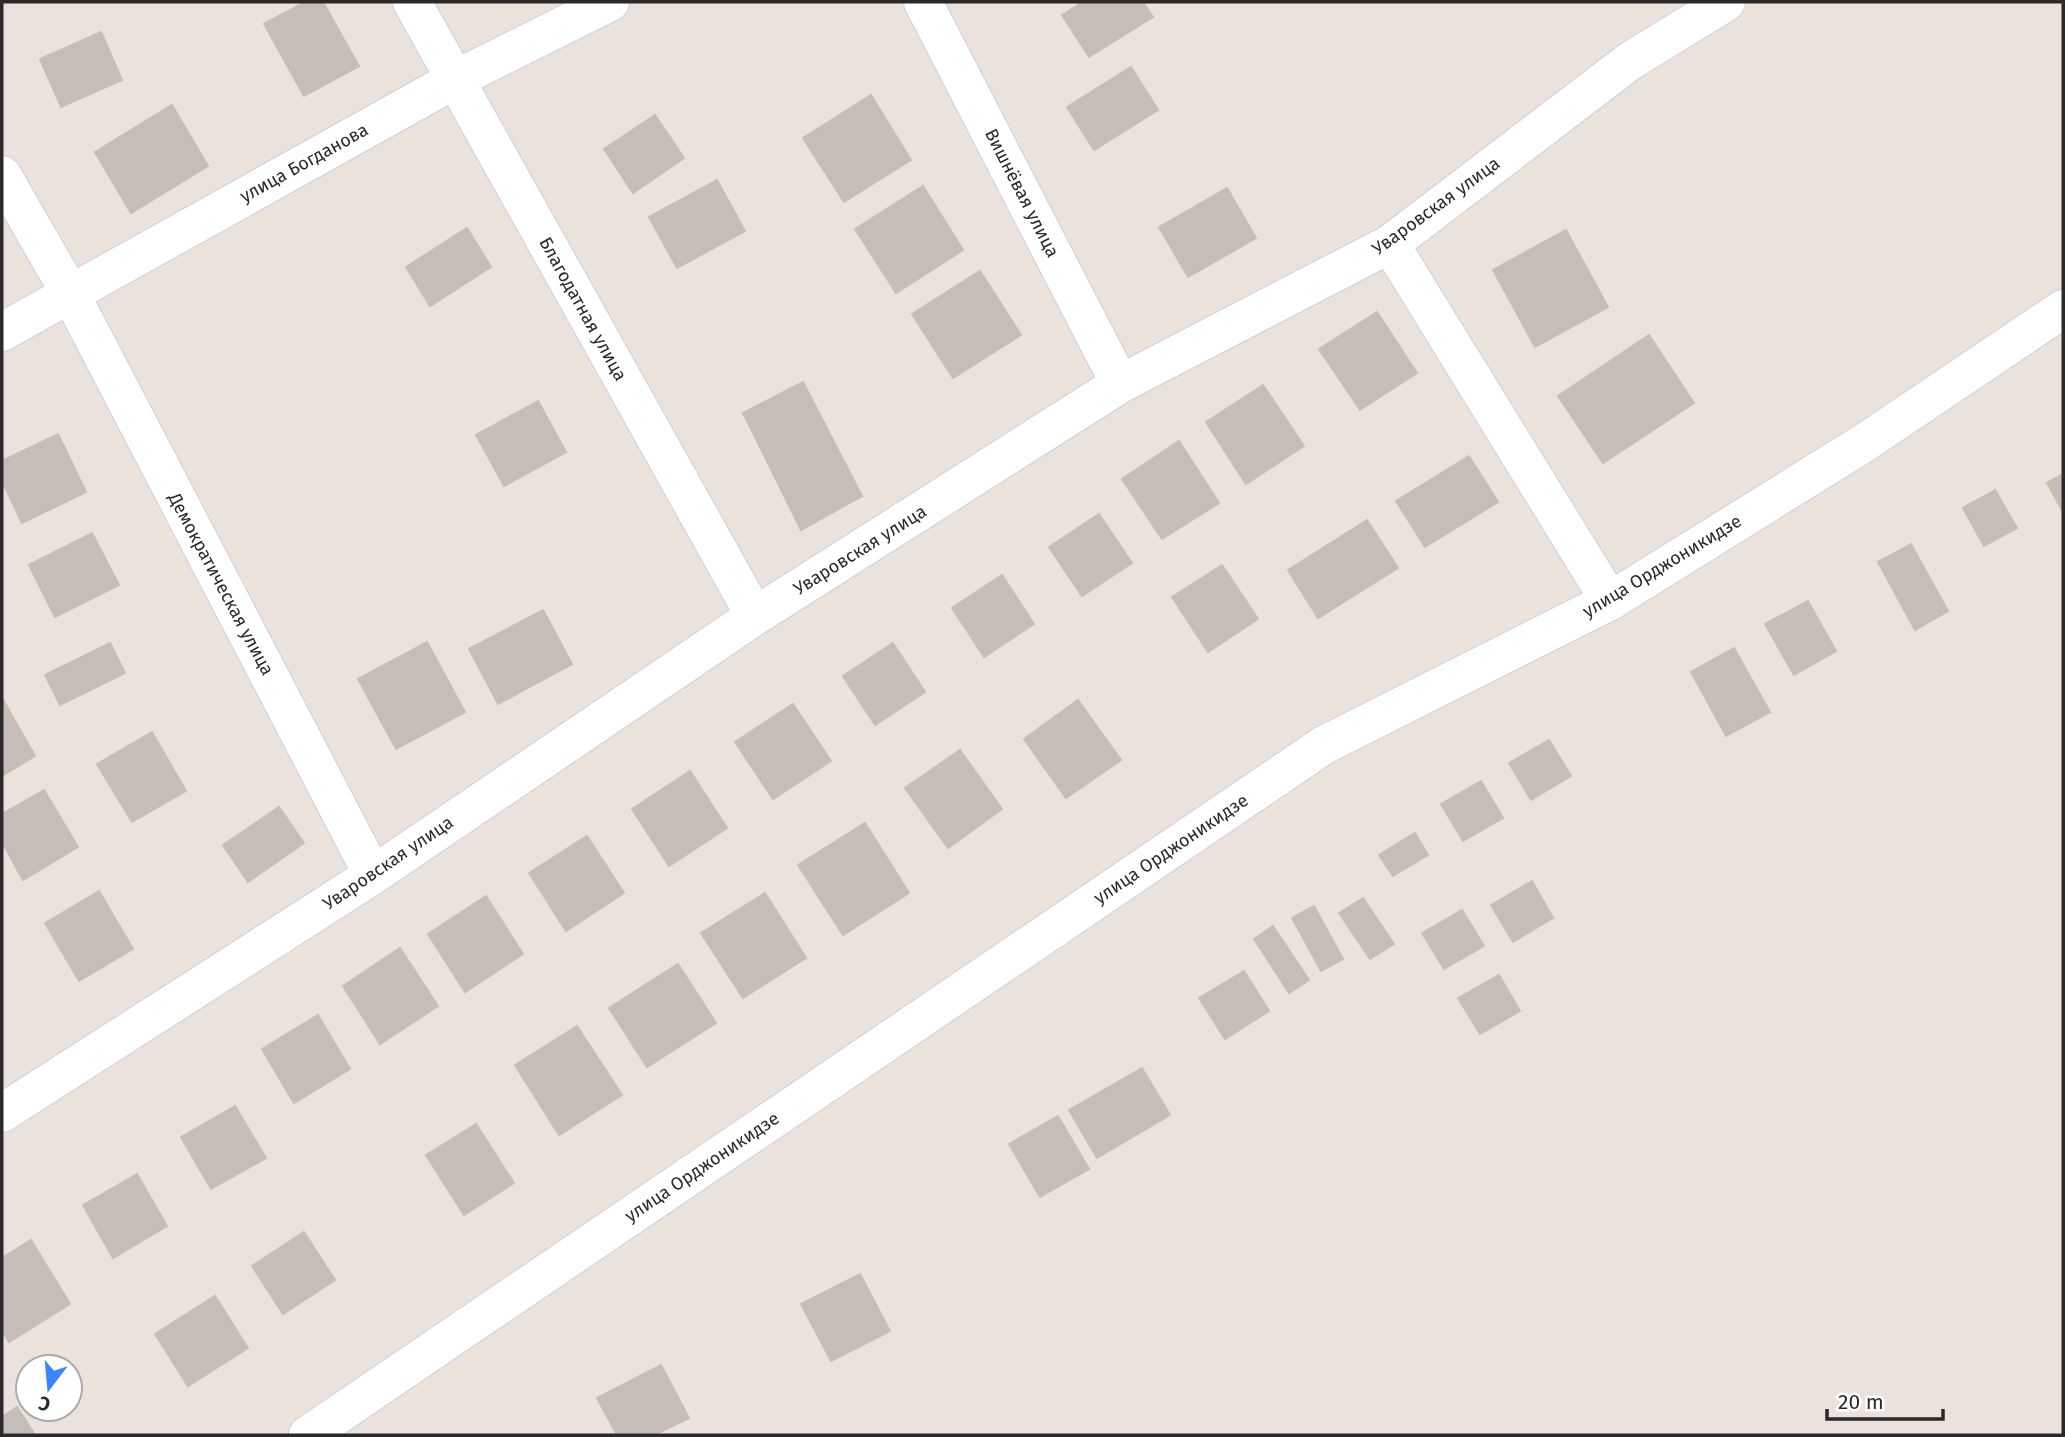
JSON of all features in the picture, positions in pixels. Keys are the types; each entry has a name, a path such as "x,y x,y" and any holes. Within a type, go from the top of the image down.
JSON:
{"street":[{"name":"Благодатная улица","path":"412,2 755,616"},
{"name":"улица Богданова","path":"2,332 454,80 610,2"},
{"name":"Вишнёвая улица","path":"923,2 1120,384"},
{"name":"Уваровская улица","path":"2,1113 373,875 755,616 1120,384 1390,244 1630,61 1726,2"},
{"name":"Демократическая улица","path":"2,175 70,293 373,875"},
{"path":"1390,244 1610,601"},
{"name":"улица Орджоникидзе","path":"308,1435 1324,745 1610,601 1864,443 2063,309"}],"building":[{"path":"305,2 323,2 359,66 304,96 264,24"},
{"path":"1083,2 1143,2 1153,17 1089,57 1062,15"},
{"path":"101,32 122,80 61,107 40,59"},
{"path":"1131,67 1158,110 1094,150 1067,107"},
{"path":"871,95 911,160 844,202 803,138"},
{"path":"172,105 208,166 131,213 95,152"},
{"path":"655,115 684,158 633,193 604,149"},
{"path":"717,180 745,231 677,268 649,217"},
{"path":"923,186 963,250 896,293 855,229"},
{"path":"1227,188 1256,238 1188,277 1159,227"},
{"path":"467,228 491,267 430,306 406,267"},
{"path":"1566,230 1608,307 1535,347 1493,270"},
{"path":"980,271 1021,335 953,378 912,314"},
{"path":"1377,312 1417,373 1360,410 1319,349"},
{"path":"1649,335 1694,403 1603,463 1558,396"},
{"path":"803,382 862,496 801,530 743,413"},
{"path":"1263,385 1304,446 1246,484 1206,422"},
{"path":"538,401 566,452 504,486 476,435"},
{"path":"58,434 86,492 22,523 2,481 2,461"},
{"path":"1179,441 1219,503 1162,539 1122,479"},
{"path":"1469,456 1498,502 1425,547 1396,501"},
{"path":"2063,474 2063,512 2047,483"},
{"path":"1995,490 2017,528 1984,546 1963,508"},
{"path":"1099,514 1132,563 1082,596 1049,547"},
{"path":"1367,520 1398,568 1318,618 1288,570"},
{"path":"92,533 119,585 55,617 29,565"},
{"path":"1911,544 1948,611 1915,630 1878,562"},
{"path":"1222,565 1258,619 1208,652 1172,597"},
{"path":"1002,575 1034,624 984,657 952,608"},
{"path":"1808,601 1836,651 1794,675 1765,624"},
{"path":"543,610 572,664 498,704 469,649"},
{"path":"427,642 465,712 396,749 358,679"},
{"path":"110,643 125,673 60,705 45,675"},
{"path":"893,643 925,692 875,725 843,676"},
{"path":"1734,648 1770,712 1726,736 1691,672"},
{"path":"2,698 35,756 2,776"},
{"path":"1078,700 1121,760 1066,798 1024,739"},
{"path":"793,704 831,761 773,799 735,742"},
{"path":"152,732 186,791 132,822 97,764"},
{"path":"1549,740 1571,776 1531,800 1509,763"},
{"path":"960,750 1002,809 948,848 905,788"},
{"path":"690,771 727,828 669,866 632,809"},
{"path":"1481,781 1503,818 1463,841 1441,804"},
{"path":"44,790 78,847 23,880 2,842 2,814"},
{"path":"279,807 304,843 248,882 223,845"},
{"path":"865,823 909,893 843,935 798,865"},
{"path":"1415,833 1428,855 1393,876 1379,855"},
{"path":"587,836 624,893 566,931 529,873"},
{"path":"1532,881 1553,918 1513,942 1491,905"},
{"path":"99,891 133,949 79,981 45,923"},
{"path":"765,893 806,958 743,998 701,933"},
{"path":"486,896 523,954 465,992 428,934"},
{"path":"1363,898 1394,944 1370,959 1339,913"},
{"path":"1314,906 1343,959 1321,971 1292,918"},
{"path":"1462,910 1484,946 1444,969 1422,933"},
{"path":"1273,926 1309,980 1289,993 1254,939"},
{"path":"400,948 438,1006 380,1044 343,986"},
{"path":"678,964 716,1023 647,1067 609,1008"},
{"path":"1244,971 1269,1011 1225,1039 1199,998"},
{"path":"1499,975 1520,1011 1480,1034 1458,998"},
{"path":"318,1015 350,1069 294,1103 262,1049"},
{"path":"577,1026 622,1095 559,1135 515,1065"},
{"path":"1142,1068 1170,1115 1097,1158 1069,1110"},
{"path":"235,1106 266,1158 211,1189 181,1137"},
{"path":"1058,1116 1089,1169 1040,1197 1009,1144"},
{"path":"476,1124 514,1183 464,1215 426,1155"},
{"path":"137,1174 167,1226 113,1258 83,1205"},
{"path":"304,1232 335,1280 283,1314 252,1266"},
{"path":"31,1240 70,1304 9,1342 2,1330 2,1258"},
{"path":"860,1274 890,1331 831,1361 801,1304"},
{"path":"215,1296 248,1348 188,1386 155,1334"},
{"path":"661,1365 689,1418 654,1435 617,1435 597,1398"},
{"path":"14,1409 14,1423 27,1423 35,1435 2,1435 2,1417"}]}
